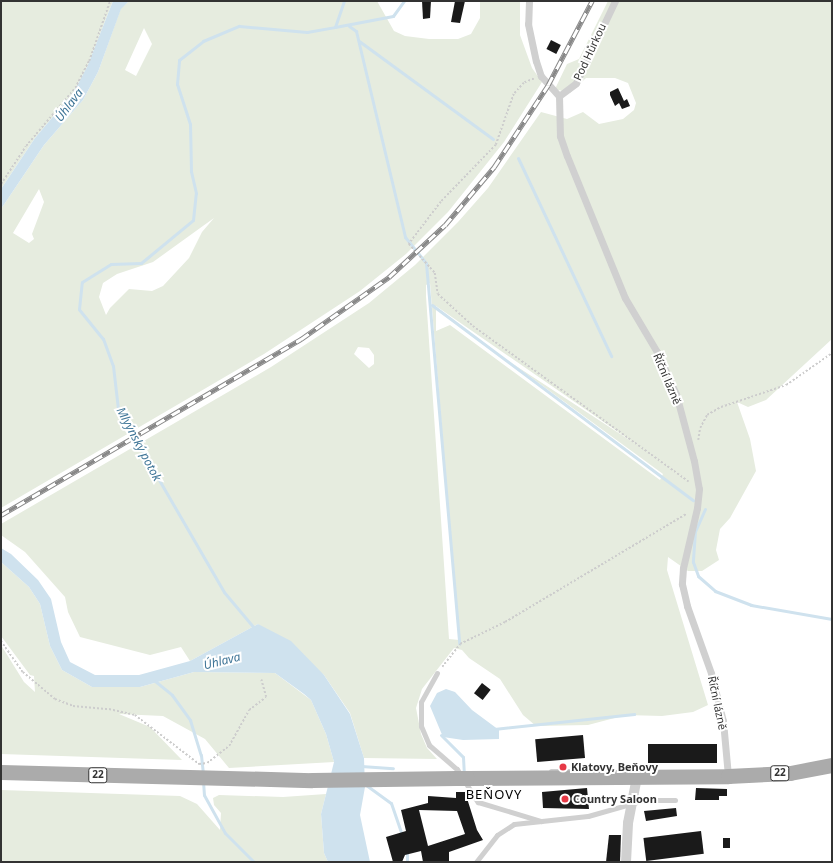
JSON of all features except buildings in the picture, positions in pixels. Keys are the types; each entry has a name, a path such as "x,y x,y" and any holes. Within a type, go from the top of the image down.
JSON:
{"main road":[{"name":"22","path":"1,772 204,772 312,780 728,776 790,773 832,765"}],"street":[{"path":"529,1 528,24 541,76 559,96"},
{"name":"Pod Hůrkou","path":"559,96 576,83 615,1"},
{"name":"Říční lázně","path":"559,96 560,136 567,156 625,298 657,352 676,394 694,461 698,490 697,508 683,568 682,584 687,606 711,673 723,721 728,776"},
{"path":"626,862 628,823 632,805 631,777"}],"lane":[{"path":"437,673 421,702 421,726 428,746 457,769 478,802 541,821"},
{"path":"554,784 631,777"},
{"path":"505,778 534,785"},
{"path":"476,862 505,828 514,824 588,816 632,805 644,800 675,800"}],"path":[{"path":"1,184 26,146 75,88 89,61 110,1"},
{"path":"541,76 524,84 514,94 496,145 441,202 409,244 435,273 438,294 474,326 698,490"},
{"path":"698,441 700,428 707,415 721,407 786,385 832,353"},
{"path":"437,673 460,644 505,622 697,508"},
{"path":"1,641 23,672 55,699 73,706 109,709 135,715 199,764 204,772 229,746 249,710 266,697 261,680"}],"shaded area":[{"path":"1,1 113,1 87,67 73,93 35,138 1,189"},
{"path":"129,1 377,1 394,31 405,36 429,39 458,39 471,34 480,18 480,1 520,1 520,35 532,68 542,82 504,142 448,212 406,254 360,291 264,354 1,508 1,209 44,145 83,100 98,72 121,8","holes":["144,28 152,44 136,76 125,70","39,189 44,202 32,234 34,239 29,243 13,233","214,218 202,232 189,258 163,286 152,291 129,289 110,308 106,315 99,297 103,283 117,274 153,262"]},
{"path":"608,1 832,1 832,339 766,400 748,407 737,402 750,439 756,471 730,518 720,529 716,550 719,560 702,571 688,571 668,557 667,570 708,705 693,712 662,716 626,715 588,725 536,726 523,715 500,679 469,658 462,650 454,648 422,689 416,708 421,734 427,748 437,759 364,758 350,713 324,675 258,624 190,661 181,647 150,655 80,637 68,612 65,597 25,552 1,535 1,524 271,367 369,303 415,265 458,222 488,188 541,112 567,119 583,112 599,124 623,119 634,110 636,103 628,83 615,78 586,78 570,93 555,89 567,64 579,59","holes":["430,283 459,640 449,639 426,285","436,306 637,445 510,362 663,474 660,480 450,325 436,331","358,347 369,348 374,355 374,364 369,368 354,354"]},
{"path":"1,562 29,587 40,604 50,646 62,670 92,687 140,687 194,672 275,673 311,700 326,734 334,762 229,768 205,739 163,716 119,714 150,727 182,760 1,754 1,645 24,682 35,692 34,676 30,675 1,636"},
{"path":"1,790 180,796 197,804 220,830 221,813 214,805 213,798 219,795 283,797 326,794 321,814 324,853 328,862 1,862"}],"water":[{"name":"Úhlava","path":"113,1 129,1 121,9 98,72 83,100 44,145 1,209 1,189 35,138 73,93 87,67"},
{"name":"Úhlava","path":"1,548 11,554 38,580 51,599 61,642 70,662 95,675 139,675 190,661 258,624 291,641 324,675 350,714 364,758 365,787 360,815 370,862 328,862 324,853 321,814 334,762 326,734 311,700 304,694 275,673 194,672 140,687 92,687 62,670 50,646 40,604 29,587 1,562"},
{"path":"446,689 455,692 472,710 499,730 499,739 463,740 443,737 430,706 437,693"}],"waterway":[{"name":"Mlyýnský potok","path":"255,629 224,592 118,409 113,366 103,339 79,309 82,282 111,264 141,263 193,220 196,193 191,171 190,124 177,84 179,60 203,41 239,26 307,32 335,27 344,1"},
{"path":"335,27 393,16 404,1"},
{"path":"349,26 356,31 405,237 426,263 459,644"},
{"path":"359,41 493,139"},
{"path":"518,158 611,356"},
{"path":"432,305 693,500"},
{"path":"705,509 695,531 693,562 698,576 715,591 751,605 832,619"},
{"path":"155,681 172,695 190,720 201,755 203,774"},
{"path":"494,729 634,714"},
{"path":"441,735 463,757 464,774"},
{"path":"361,766 393,768"},
{"path":"203,781 204,795 225,833 254,862"},
{"path":"366,785 391,803 402,835"},
{"path":"407,852 407,862"}],"railway":[{"path":"1,515 301,339 389,277 445,225 494,167 548,85 592,1"}],"place":[{"name":"Klatovy, Beňovy","path":"563,767"},
{"name":"Country Saloon","path":"565,799"}],"district":[{"name":"BEŇOVY","path":"494,794"}]}
